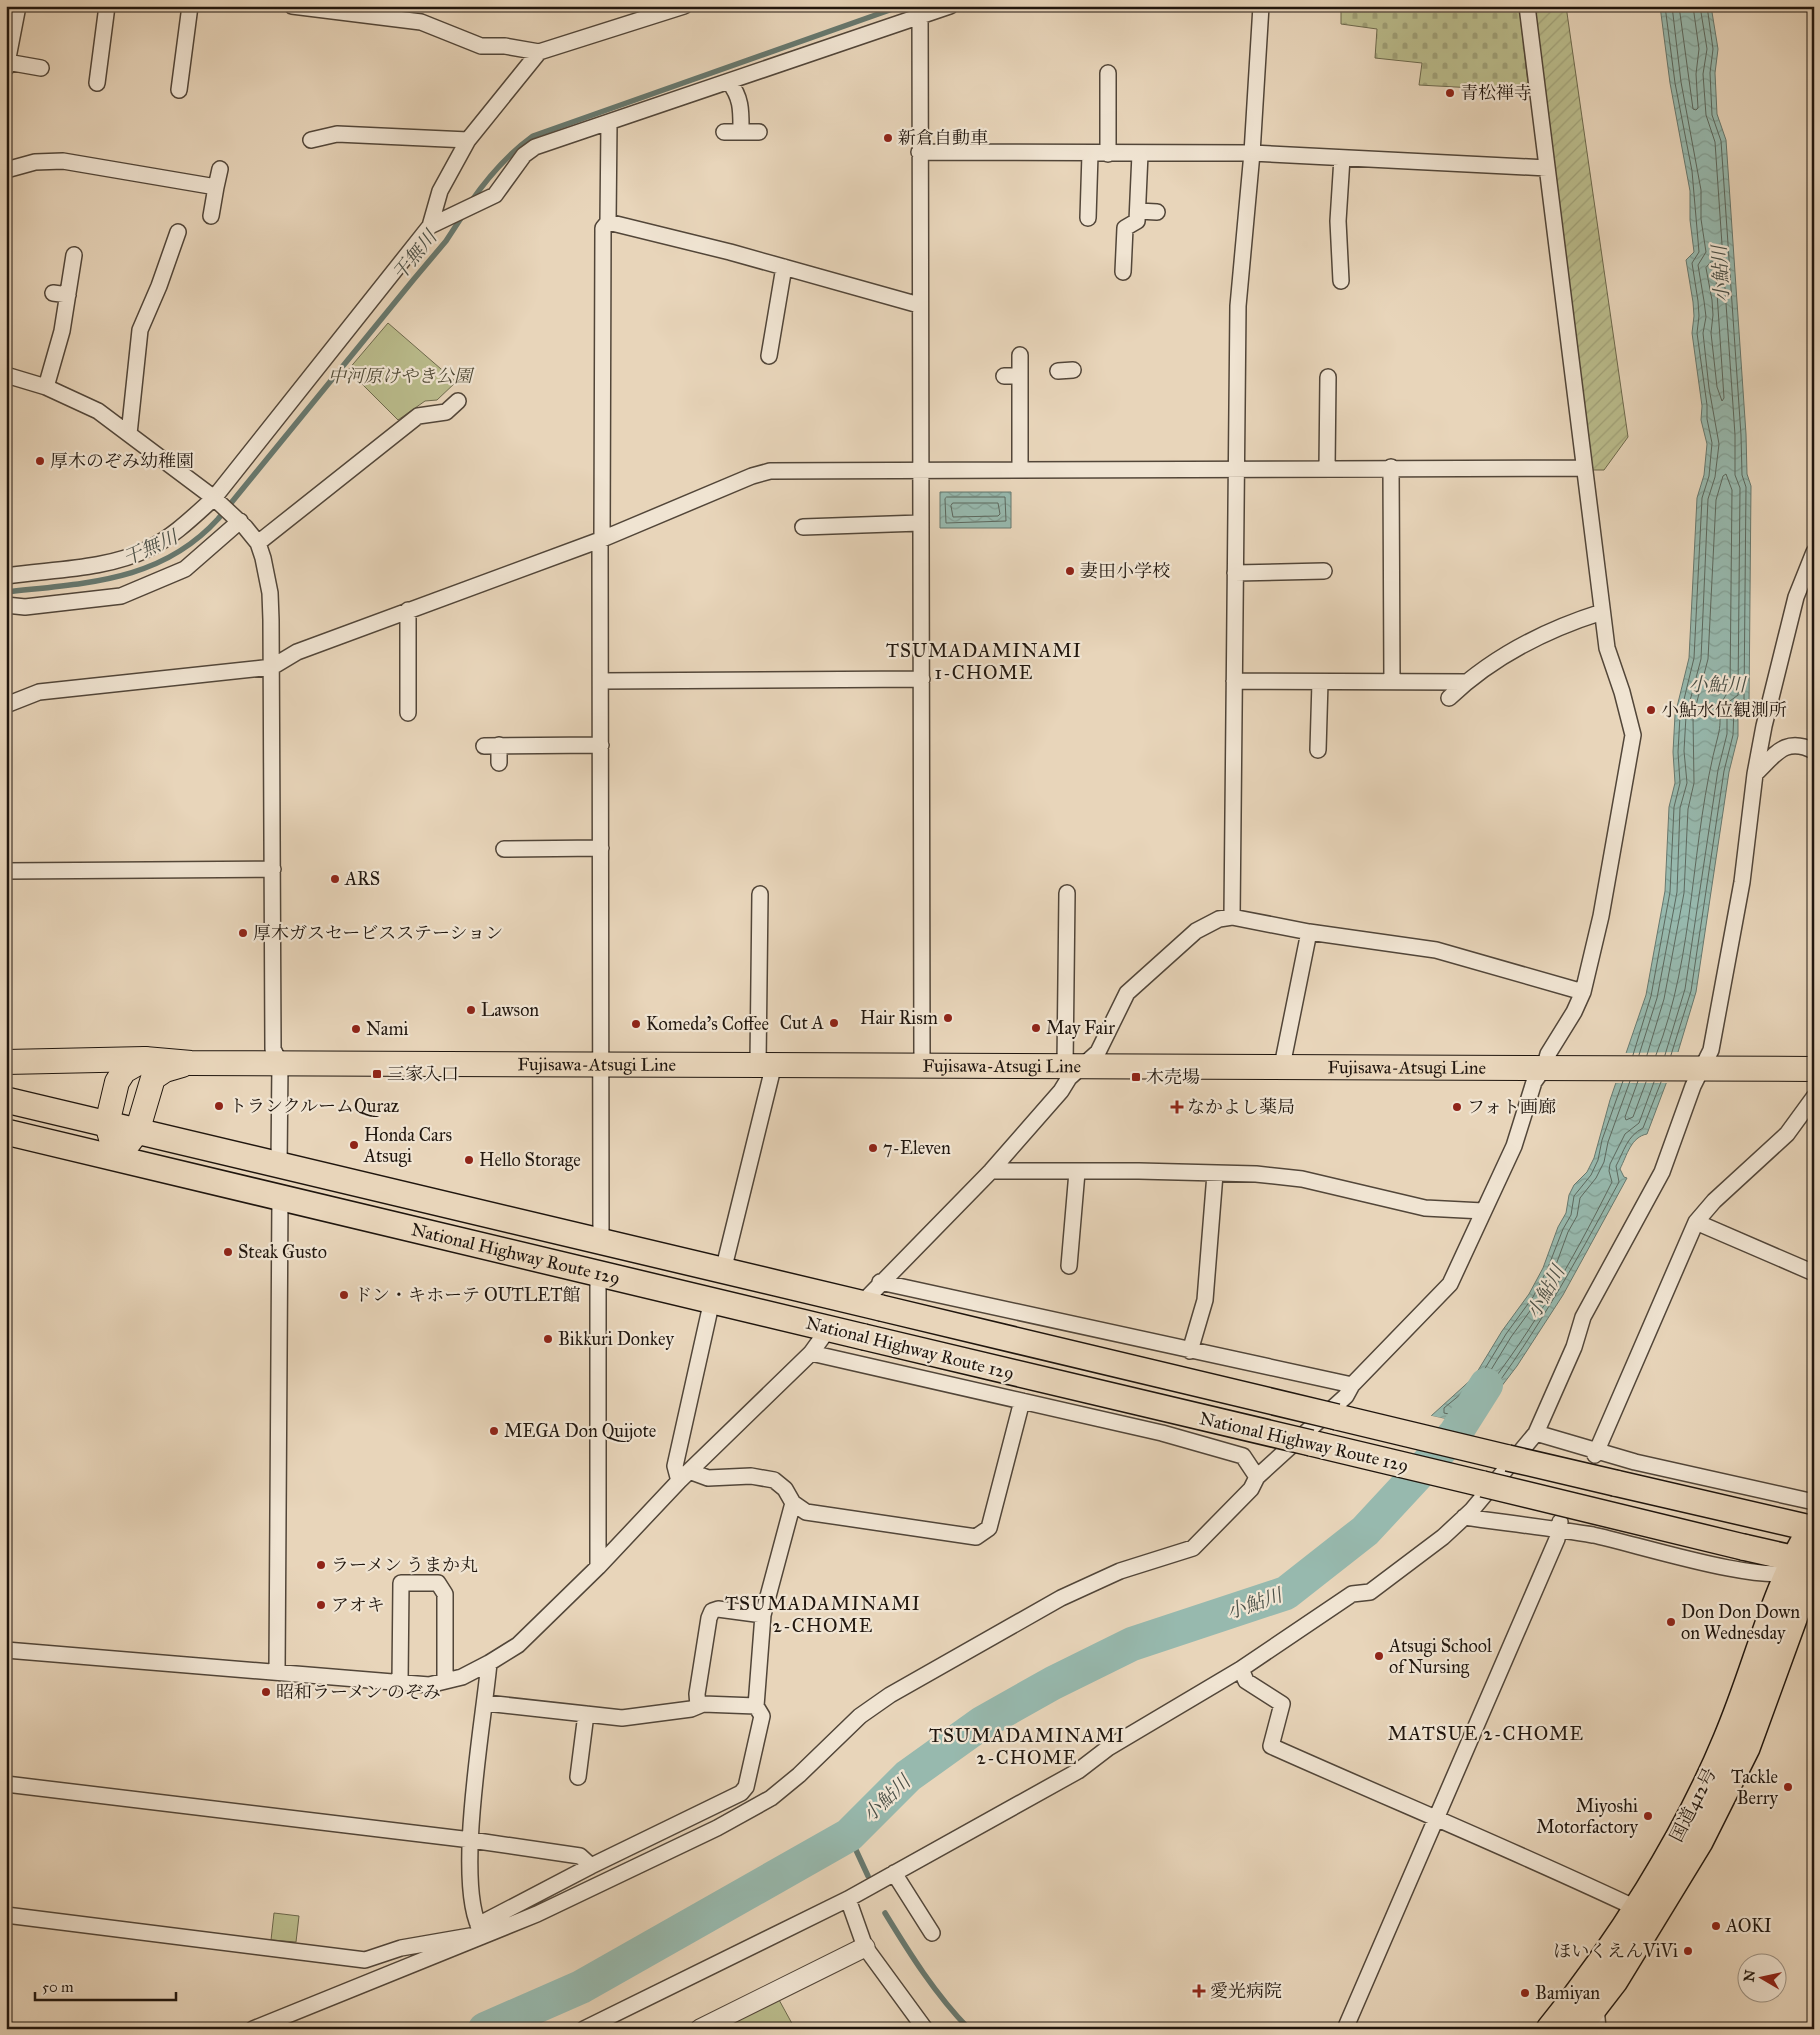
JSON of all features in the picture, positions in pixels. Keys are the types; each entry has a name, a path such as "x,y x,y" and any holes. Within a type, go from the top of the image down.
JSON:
{"highway":[{"name":"National Highway Route 129","path":"6,1100 1750,1514 1813,1524"},
{"name":"National Highway Route 129","path":"6,1132 1743,1547 1806,1564"},
{"path":"1806,1564 1813,1524"},
{"name":"国道412号","path":"1549,2029 1645,1913 1700,1842 1747,1748 1806,1564"},
{"name":"国道412号","path":"1578,2029 1597,2018 1645,1913"}],"main road":[{"name":"Fujisawa-Atsugi Line","path":"6,1062 145,1059 191,1063 922,1064 1814,1069"},
{"path":"117,1158 107,1124 117,1082 124,1071 145,1059"},
{"name":"Fujisawa-Atsugi Line","path":"117,1158 138,1132 153,1078 165,1070 191,1063"}],"street":[{"path":"18,6 7,65 40,68"},
{"path":"97,83 107,6"},
{"path":"179,90 190,6"},
{"path":"292,6 421,22 481,46 506,46 540,52 684,6"},
{"path":"6,576 85,566 121,559 148,549 176,532 217,500 435,224 495,195 524,155 535,147 729,82 920,11 950,6"},
{"path":"1232,917 1235,573 1238,469 1238,306 1252,153 1261,6"},
{"path":"6,1915 365,1960 401,1948 456,1937 536,1914 698,1837 771,1798 799,1775 860,1716 890,1695 1061,1598 1120,1571 1193,1548 1250,1489 1258,1477 1346,1396 1352,1385 1450,1284 1514,1146 1534,1082 1550,1067 1548,1054 1574,1012 1583,992 1601,916 1633,735 1622,692 1606,648 1527,6"},
{"path":"920,11 919,305 922,679 922,1064"},
{"path":"435,224 440,191 468,140 540,52"},
{"path":"1108,73 1108,154"},
{"path":"729,82 738,93 741,132"},
{"path":"601,1242 603,228 608,222 609,123"},
{"path":"724,132 759,132"},
{"path":"311,140 338,134 468,140"},
{"path":"919,152 1252,153 1547,168"},
{"path":"1088,218 1090,154"},
{"path":"1122,272 1125,228 1138,222 1140,154"},
{"path":"1341,281 1348,265 1338,221 1342,158"},
{"path":"6,170 35,162 63,161 216,187"},
{"path":"210,216 220,169"},
{"path":"1138,211 1157,212"},
{"path":"608,222 784,267 919,305"},
{"path":"129,434 140,330 159,286 178,232"},
{"path":"46,387 62,331 74,255"},
{"path":"769,356 784,267"},
{"path":"53,293 68,295"},
{"path":"1020,356 1020,469"},
{"path":"6,375 46,387 98,411 217,500 258,543 265,565 270,593 272,667 273,1049 280,1063 280,1165"},
{"path":"1004,376 1020,376"},
{"path":"1327,468 1328,377"},
{"path":"258,543 418,416 446,412 458,401"},
{"path":"6,705 39,692 272,667 296,652 601,540 752,476 770,471 1391,467 1584,468"},
{"path":"1391,467 1392,681"},
{"path":"6,605 25,607 121,596 186,569 236,519"},
{"path":"803,527 821,532 920,524"},
{"path":"584,2029 848,1899 1078,1771 1108,1748 1241,1669 1352,1594 1370,1592 1443,1537 1464,1517 1536,1433 1568,1363 1583,1317 1662,1172 1698,1069 1710,1050 1742,882 1755,774 1764,726 1796,597 1814,552"},
{"path":"1235,573 1309,564 1324,571"},
{"path":"408,610 408,713"},
{"path":"1449,698 1466,682 1529,640 1563,625 1602,612"},
{"path":"602,681 922,679"},
{"path":"1234,681 1466,682"},
{"path":"1318,750 1320,682"},
{"path":"1755,774 1786,746 1801,744 1814,751"},
{"path":"499,745 499,763"},
{"path":"484,746 601,745"},
{"path":"504,849 601,848"},
{"path":"6,871 273,869"},
{"path":"871,1306 880,1282 990,1171 1061,1092 1069,1078 1074,1066 1067,893"},
{"path":"723,1271 766,1064 760,894"},
{"path":"1074,1066 1098,1052 1127,993 1196,931 1219,918 1232,917 1309,932 1436,950 1583,992"},
{"path":"1282,1066 1309,932"},
{"path":"1595,1453 1696,1222 1714,1200 1787,1134 1814,1097"},
{"path":"990,1171 1139,1171 1256,1174 1302,1179 1425,1208 1483,1211"},
{"path":"1069,1266 1077,1172"},
{"path":"1190,1351 1205,1300 1215,1174"},
{"path":"276,1672 280,1197"},
{"path":"1696,1222 1814,1273"},
{"path":"598,1273 598,1567"},
{"path":"880,1282 1352,1385"},
{"path":"712,1300 675,1466 684,1476 708,1478 751,1476 774,1480 785,1488 793,1503 806,1512 976,1537 989,1528 1022,1400"},
{"path":"6,1650 429,1685 462,1677 518,1645 598,1567 684,1476 811,1353 829,1328"},
{"path":"811,1353 1162,1433 1243,1456 1258,1477"},
{"path":"1536,1433 1595,1453 1814,1502"},
{"path":"253,2029 481,1930 591,1866 741,1793 746,1787 762,1716 756,1706 763,1615 793,1503"},
{"path":"1464,1517 1560,1526 1594,1536 1751,1572 1806,1564"},
{"path":"1345,2029 1430,1837 1435,1820 1560,1526"},
{"path":"400,1682 401,1583 438,1583 446,1594 445,1681"},
{"path":"698,1706 697,1694 712,1611 718,1609 763,1615"},
{"path":"481,1930 471,1897 470,1840 489,1663"},
{"path":"1241,1669 1246,1681 1282,1704 1271,1746 1435,1820 1567,1876 1645,1913"},
{"path":"486,1703 622,1718 691,1709 702,1704 756,1706"},
{"path":"578,1777 586,1714"},
{"path":"6,1784 470,1840 580,1856 591,1866"},
{"path":"894,1873 932,1933"},
{"path":"848,1899 865,1947 925,2029"},
{"path":"700,2029 865,1947"}],"green space":[{"path":"1341,6 1519,6 1529,91 1419,85 1422,63 1375,58 1377,29 1341,24"},
{"path":"1533,6 1566,6 1628,437 1604,470 1589,470"},
{"name":"中河原けやき公園","path":"388,323 456,382 437,400 425,401 398,420 348,370"},
{"path":"274,1913 299,1916 296,1942 271,1940"},
{"path":"778,1998 795,2029 730,2029 728,2025"}],"water":[{"name":"小鮎川","path":"1660,6 1711,6 1718,49 1715,73 1717,114 1726,140 1746,434 1747,474 1751,486 1749,707 1738,708 1738,736 1729,772 1696,992 1678,1052 1647,1134 1637,1139 1627,1153 1620,1169 1624,1177 1627,1178 1563,1295 1517,1366 1472,1425 1431,1416 1474,1377 1502,1331 1529,1294 1543,1268 1558,1227 1566,1213 1569,1195 1574,1185 1587,1172 1594,1158 1610,1100 1646,995 1665,891 1669,807 1675,783 1673,752 1675,715 1689,658 1697,498 1704,475 1707,444 1701,420 1702,406 1692,333 1693,302 1686,260 1694,252 1690,220 1690,191 1670,83"},
{"path":"940,492 1011,492 1011,528 940,528"}],"pier":[{"path":"1680,1052 1669,1083 1614,1083 1625,1053"},
{"path":"1428,1415 1475,1426 1472,1428 1430,1418"}],"waterway":[{"name":"干無川","path":"470,203 499,166 533,136 901,6"},
{"name":"干無川","path":"6,592 93,582 120,576 172,556 196,540 218,519 446,241 463,215"},
{"name":"小鮎川","path":"485,2029 581,1987 849,1835 908,1776 982,1723 1053,1683 1132,1644 1286,1593 1365,1531 1455,1434 1486,1385"},
{"path":"849,1835 868,1876"},
{"path":"885,1913 934,1988 969,2029"}],"place":[{"name":"青松禅寺","path":"1450,93"},
{"name":"新倉自動車","path":"888,138"},
{"name":"厚木のぞみ幼稚園","path":"40,461"},
{"name":"妻田小学校","path":"1070,571"},
{"name":"小鮎水位観測所","path":"1651,710"},
{"name":"ARS","path":"335,879"},
{"name":"厚木ガスセービスステーション","path":"243,933"},
{"name":"Lawson","path":"471,1010"},
{"name":"Hair Rism","path":"948,1018"},
{"name":"Cut A","path":"834,1023"},
{"name":"Komeda's Coffee","path":"636,1024"},
{"name":"May Fair","path":"1036,1028"},
{"name":"Nami","path":"356,1029"},
{"name":"三家入口","path":"377,1074"},
{"name":"木売場","path":"1136,1077"},
{"name":"トランクルームQuraz","path":"219,1106"},
{"name":"なかよし薬局","path":"1177,1107"},
{"name":"フォト画廊","path":"1457,1107"},
{"name":"Honda Cars Atsugi","path":"354,1145"},
{"name":"7-Eleven","path":"873,1148"},
{"name":"Hello Storage","path":"469,1160"},
{"name":"Steak Gusto","path":"228,1252"},
{"name":"ドン・キホーテ OUTLET館","path":"344,1295"},
{"name":"Bikkuri Donkey","path":"548,1339"},
{"name":"MEGA Don Quijote","path":"494,1431"},
{"name":"ラーメン うまか丸","path":"321,1565"},
{"name":"アオキ","path":"321,1605"},
{"name":"Don Don Down on Wednesday","path":"1671,1622"},
{"name":"Atsugi School of Nursing","path":"1379,1656"},
{"name":"昭和ラーメン のぞみ","path":"266,1692"},
{"name":"Tackle Berry","path":"1788,1787"},
{"name":"Miyoshi Motorfactory","path":"1648,1816"},
{"name":"AOKI","path":"1716,1926"},
{"name":"ほいくえんViVi","path":"1688,1951"},
{"name":"愛光病院","path":"1199,1991"},
{"name":"Bamiyan","path":"1525,1993"}],"district":[{"name":"TSUMADAMINAMI 1-CHOME","path":"984,661"},
{"name":"TSUMADAMINAMI 2-CHOME","path":"823,1614"},
{"name":"MATSUE 2-CHOME","path":"1486,1733"},
{"name":"TSUMADAMINAMI 2-CHOME","path":"1027,1746"}]}
